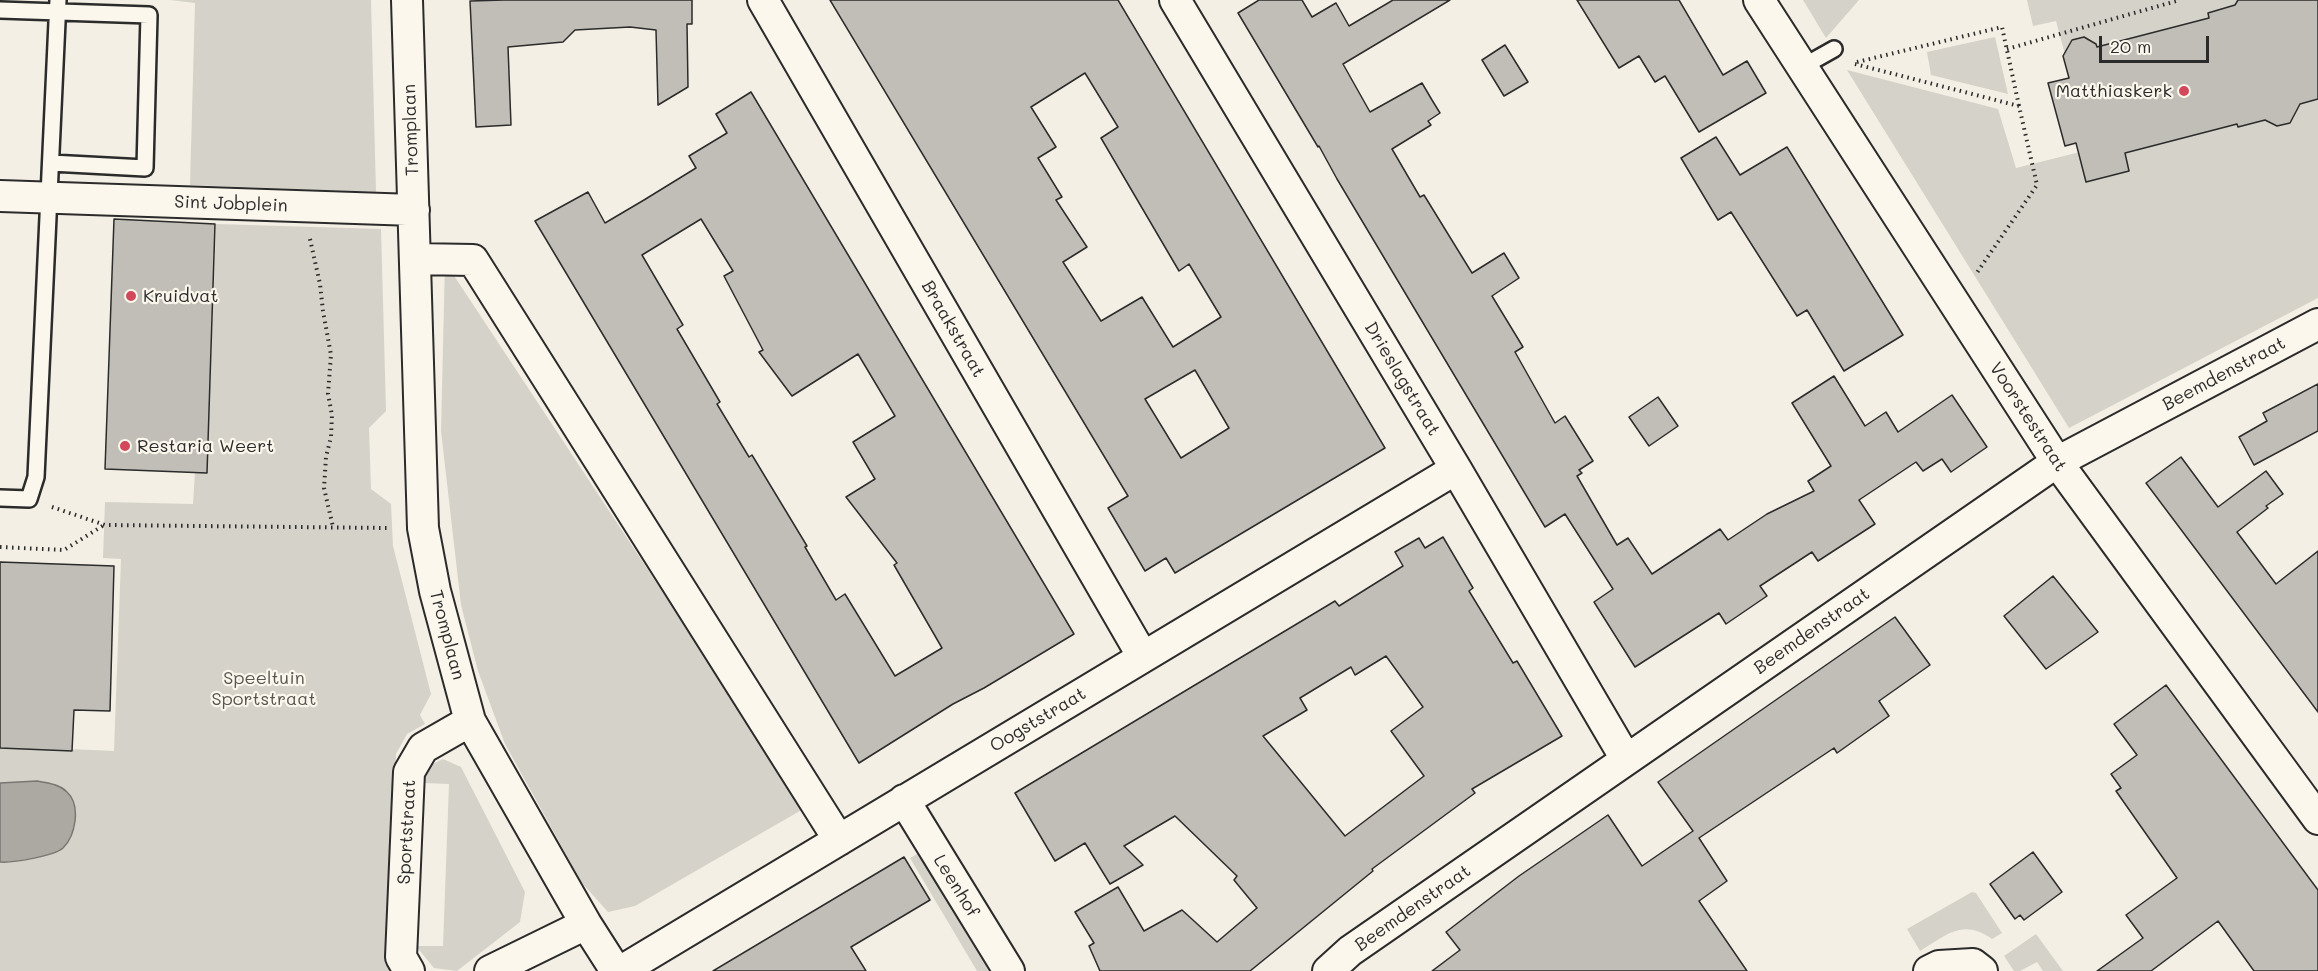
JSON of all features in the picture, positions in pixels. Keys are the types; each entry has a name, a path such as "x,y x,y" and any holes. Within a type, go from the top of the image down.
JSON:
{"street":[{"name":"Tromplaan","path":"407,0 423,528 435,591 470,722 586,924 616,971"},
{"name":"Braakstraat","path":"763,0 1143,657"},
{"name":"Drieslagstraat","path":"1175,0 1456,469 1626,759"},
{"name":"Voorstestraat","path":"1759,0 2057,462 2318,819"},
{"name":"Sint Jobplein","path":"0,196 414,210"},
{"path":"415,259 473,260 839,840"},
{"name":"Beemdenstraat","path":"1328,971 1358,961 1626,759 2057,462 2318,324"},
{"name":"Oogststraat","path":"621,971 1456,469"},
{"name":"Sportstraat","path":"409,971 401,957 409,772 423,748 470,722"},
{"name":"Leenhof","path":"904,801 1009,971"},
{"path":"490,971 586,924"},
{"path":"1929,971 1939,966 1973,964 1982,971"}],"lane":[{"path":"0,10 58,6 149,15 145,168 51,163"},
{"path":"0,498 29,499 36,477 58,6"},
{"path":"1802,67 1834,50"}],"path":[{"path":"2007,49 2180,0"},
{"path":"1955,304 2037,185 2002,27 1853,63 2019,106"},
{"path":"310,207 310,241 320,284 331,356 328,394 332,415 331,437 326,457 324,488 333,527"},
{"path":"29,499 105,525 423,528"},
{"path":"0,547 64,550 105,525"}],"green space":[{"path":"170,0 371,0 376,192 190,185 195,3"},
{"path":"1803,0 1859,0 1826,38"},
{"path":"2027,0 2318,0 2318,298 2069,428 1847,70 1998,109 2016,168 2084,151 2069,69 2056,21 2033,26"},
{"path":"1995,37 2008,94 1931,75 1927,52"},
{"name":"Speeltuin Sportstraat","path":"216,224 381,229 386,411 369,428 371,489 391,504 393,546 431,694 420,715 425,724 407,734 396,754 388,947 396,971 0,971 0,862 28,860 62,848 75,828 74,806 37,781 0,783 0,746 114,751 121,559 103,558 105,502 193,504 195,472 207,472"},
{"path":"445,262 805,808 635,906 608,912 582,883 505,744 478,671 461,605 441,431"},
{"path":"443,759 461,767 525,892 520,922 457,971 434,968 416,946 443,946 449,784 423,783 427,767"},
{"path":"921,852 992,971 977,971 910,858"},
{"path":"1972,892 1976,893 2002,933 1992,939 1982,933 1963,929 1938,939 1920,951 1907,929"},
{"path":"2036,934 2063,971 2043,971 2037,962 2020,971 2014,971 2004,956"}],"shaded area":[{"path":"37,781 60,787 71,798 74,804 75,820 71,836 63,848 51,854 0,862 0,783"}],"building":[{"path":"692,0 692,24 687,24 688,87 658,105 656,30 630,27 575,30 563,42 508,47 511,125 476,127 470,1"},
{"path":"830,0 1118,0 1385,448 1175,573 1166,558 1145,571 1108,508 1128,496","holes":["1085,73 1118,127 1101,138 1179,271 1189,264 1221,317 1173,347 1142,297 1101,321 1063,262 1087,247 1056,200 1062,197 1038,158 1056,147 1031,107","1195,370 1229,428 1181,458 1145,399"]},
{"path":"1259,0 1302,0 1312,17 1336,3 1349,26 1393,0 1450,0 1343,64 1370,112 1422,83 1440,113 1428,121 1431,125 1392,149 1420,197 1424,195 1472,273 1504,253 1519,278 1492,296 1523,347 1515,352 1555,423 1565,416 1593,461 1579,470 1582,473 1577,476 1617,545 1628,538 1652,574 1720,529 1728,540 1767,514 1814,491 1808,481 1831,466 1792,403 1834,376 1865,426 1886,412 1898,432 1952,395 1987,447 1951,472 1942,459 1923,471 1916,462 1859,500 1875,524 1818,561 1812,552 1760,586 1767,596 1726,624 1719,613 1635,667 1594,602 1613,589 1565,514 1545,527 1238,13"},
{"path":"1577,0 1679,0 1723,75 1747,61 1766,93 1699,132 1665,76 1655,82 1639,56 1619,68"},
{"name":"Matthiaskerk","path":"2238,0 2318,0 2318,99 2300,104 2290,123 2277,126 2265,120 2238,127 2237,124 2125,153 2129,171 2086,182 2076,143 2065,146 2048,83 2069,78 2063,56 2072,40 2084,37 2097,47 2209,18 2208,13 2235,5"},
{"path":"1505,45 1528,82 1504,96 1482,60"},
{"path":"751,92 1074,634 953,704 859,763 535,221 588,192 605,223 644,200 696,168 689,156 727,133 716,114","holes":["701,219 733,271 724,276 763,350 759,352 792,396 858,354 895,416 853,442 875,479 846,497 897,563 894,565 942,648 895,676 845,594 836,600 805,547 807,546 752,455 749,457 717,404 720,402 677,329 683,325 642,255"]},
{"path":"1716,137 1740,175 1787,147 1903,335 1844,371 1807,310 1797,316 1731,212 1718,220 1681,158"},
{"path":"114,219 215,224 207,473 105,469"},
{"path":"2318,384 2318,431 2254,465 2239,437 2267,421 2263,413"},
{"path":"1658,397 1678,426 1649,446 1629,417"},
{"path":"2181,457 2218,507 2266,471 2283,494 2237,532 2276,584 2318,551 2318,712 2146,483"},
{"path":"1443,537 1473,588 1469,591 1513,663 1517,661 1562,736 1472,789 1475,793 1372,869 1373,871 1250,971 1100,971 1089,946 1094,943 1075,912 1118,887 1144,931 1182,910 1217,942 1257,908 1234,880 1237,876 1175,816 1124,846 1143,865 1110,884 1085,843 1055,861 1015,793 1335,601 1339,606 1403,566 1395,552 1419,538 1425,548","holes":["1386,656 1423,707 1391,731 1424,776 1345,836 1263,736 1307,710 1300,698 1351,667 1355,675"]},
{"path":"0,562 114,566 110,711 74,710 72,751 0,748"},
{"path":"2053,576 2098,632 2046,669 2004,616"},
{"path":"1895,617 1930,665 1879,701 1889,716 1837,753 1834,748 1699,838 1727,881 1699,901 1747,971 1432,971 1460,950 1446,932 1519,876 1608,815 1642,866 1693,831 1658,782"},
{"path":"2166,685 2318,890 2318,971 2254,971 2218,921 2151,971 2097,971 2143,938 2126,915 2177,878 2116,791 2121,788 2111,774 2137,755 2114,724"},
{"path":"2033,852 2062,892 2024,920 2020,915 2015,919 1990,884"},
{"path":"904,857 930,900 851,947 866,971 713,971"}],"place":[{"name":"Matthiaskerk","path":"2184,91"},
{"name":"Kruidvat","path":"131,296"},
{"name":"Restaria Weert","path":"125,446"}]}
